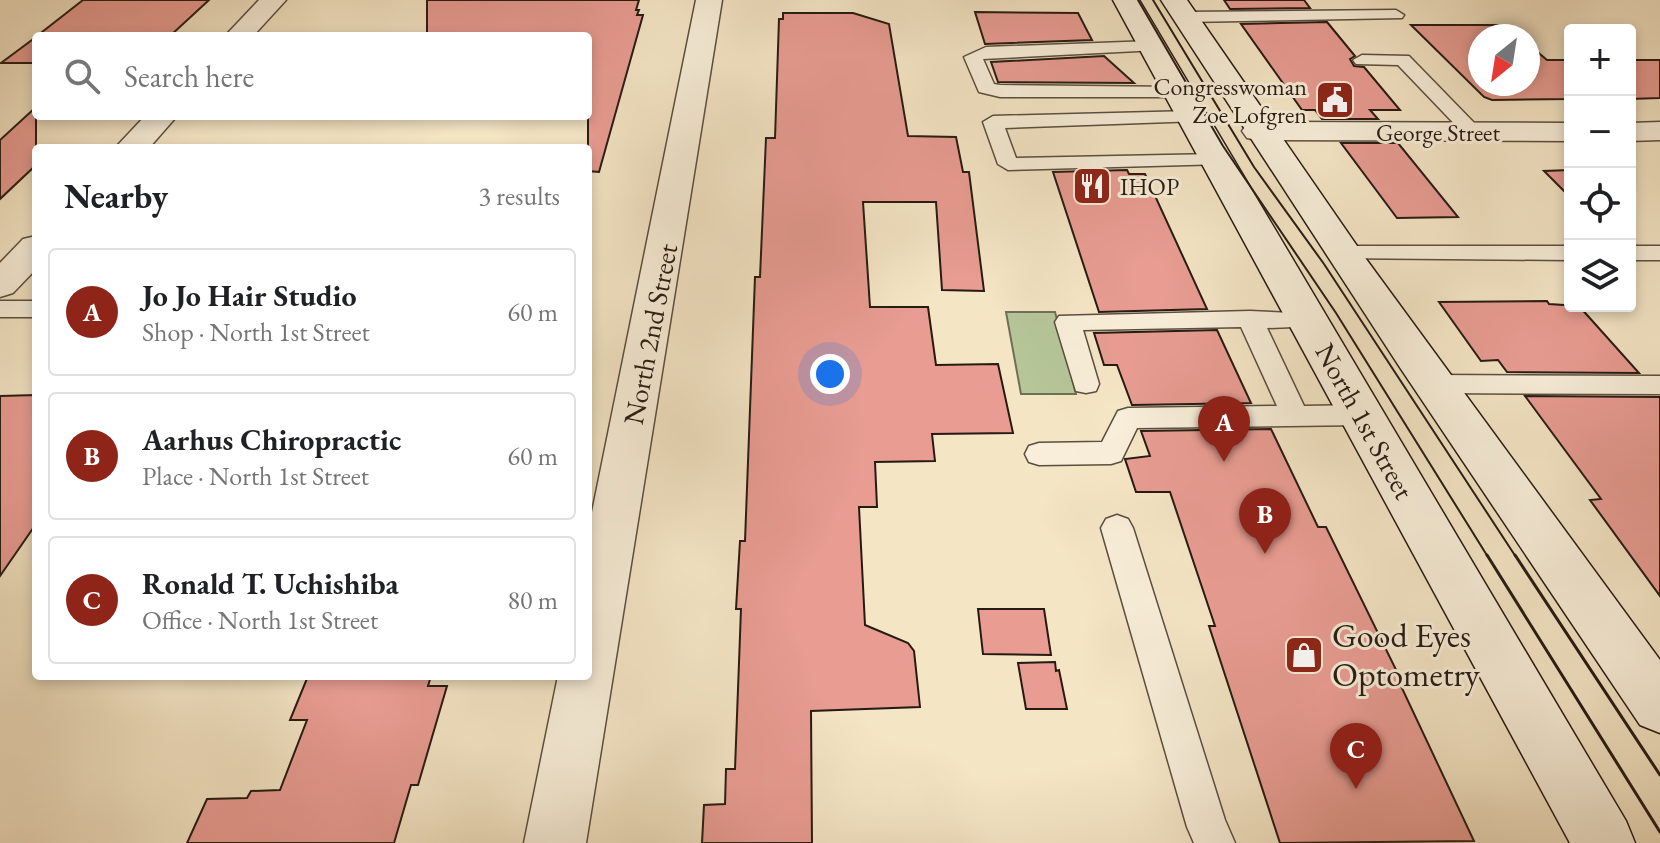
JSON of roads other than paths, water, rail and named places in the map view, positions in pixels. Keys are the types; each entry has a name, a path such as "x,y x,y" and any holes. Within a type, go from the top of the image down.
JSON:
{"main road":[{"path":"242,32 273,0"},
{"name":"North 2nd Street","path":"592,645 709,0"},
{"name":"North 1st Street","path":"1126,0 1604,843"},
{"path":"1180,8 1258,131 1431,384 1660,706"},
{"path":"135,144 158,120"},
{"name":"George Street","path":"1258,131 1564,132"},
{"path":"1636,132 1660,131"},
{"path":"0,285 32,251"},
{"path":"555,843 585,680"}],"lane":[{"path":"1180,8 1396,15"},
{"path":"1152,46 986,52 973,57 986,88 1185,105"},
{"path":"1362,60 1403,60 1473,132"},
{"path":"1185,105 993,122 1008,164 1217,160"},
{"path":"1342,253 1564,253"},
{"path":"1636,253 1660,253"},
{"path":"0,309 32,309"},
{"path":"1250,319 1295,416"},
{"path":"1086,384 1068,322 1308,320"},
{"path":"1431,384 1660,385"},
{"path":"1039,454 1111,453 1128,418 1362,415"},
{"path":"1117,528 1207,827 1215,843"}],"tram line":[{"path":"1138,0 1223,146 1336,313 1488,557"},
{"path":"1153,0 1254,167 1324,264 1516,557"},
{"path":"1487,555 1660,832"},
{"path":"1515,555 1660,775"}],"place":[{"name":"Congresswoman Zoe Lofgren","path":"1335,100"},
{"name":"IHOP","path":"1092,186"},
{"name":"Jo Jo Hair Studio","path":"1224,462"},
{"name":"Aarhus Chiropractic","path":"1265,554"},
{"name":"Good Eyes Optometry","path":"1304,655"},
{"name":"Ronald T. Uchishiba","path":"1356,789"}]}
